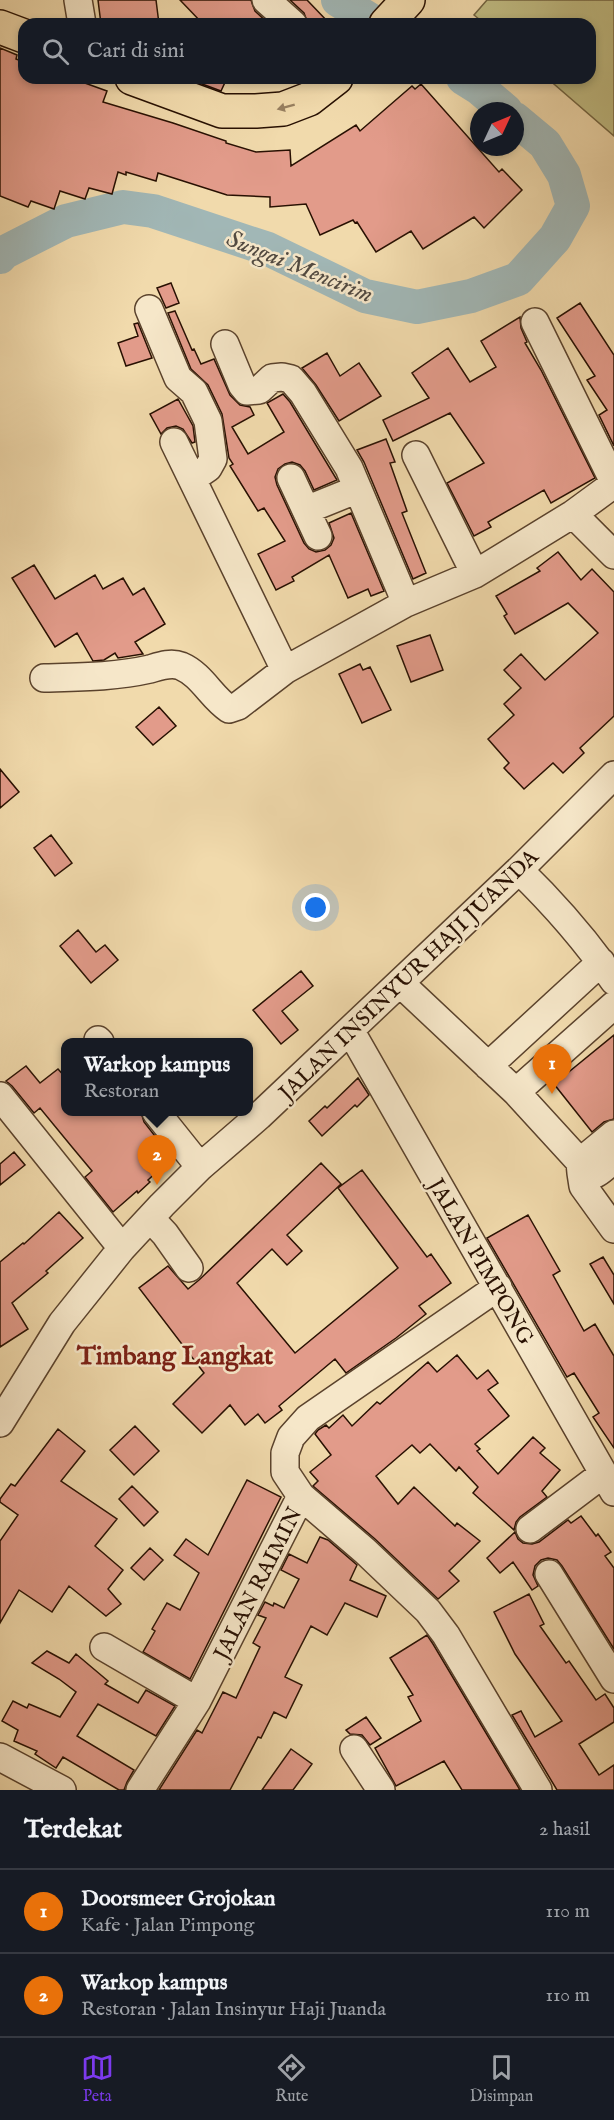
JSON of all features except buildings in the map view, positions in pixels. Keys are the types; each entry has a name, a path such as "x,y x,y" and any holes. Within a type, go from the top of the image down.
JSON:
{"main road":[{"path":"392,18 408,0"},
{"path":"0,27 18,34"},
{"path":"148,84 222,111 256,111 283,109 309,99 328,84"}],"street":[{"path":"78,0 81,18"},
{"path":"266,0 286,18"},
{"path":"149,309 178,378 194,392 208,421 213,459 208,468 192,479"},
{"path":"44,678 120,675 170,664 178,665 197,676 220,703 229,709 238,706 285,670 406,603 475,574 573,514 614,483 535,322"},
{"path":"225,344 242,385 247,391 259,390 272,378 282,376 291,379 303,393 349,468 406,603"},
{"path":"174,442 285,670"},
{"path":"416,455 475,574"},
{"path":"291,478 318,536"},
{"path":"306,510 358,489"},
{"path":"573,514 614,555"},
{"name":"JALAN INSINYUR HAJI JUANDA","path":"0,1424 62,1323 122,1248 150,1218 200,1167 259,1116 519,870 614,776"},
{"path":"488,1066 608,972 519,870"},
{"path":"400,983 516,1092 581,1167 587,1177 594,1176 614,1160"},
{"path":"516,1092 614,1005"},
{"name":"JALAN PIMPONG","path":"350,1030 609,1483"},
{"path":"0,1096 122,1248"},
{"path":"159,1116 200,1167"},
{"path":"581,1167 614,1134"},
{"path":"581,1167 583,1186 614,1229"},
{"path":"150,1218 165,1234 189,1268"},
{"name":"JALAN RAIMIN","path":"140,1790 197,1701 301,1496 285,1472 285,1454 291,1437 308,1418 498,1287"},
{"path":"530,1529 609,1483"},
{"path":"301,1496 365,1551 428,1611 446,1635 538,1790"},
{"path":"549,1574 614,1679"},
{"path":"104,1647 197,1701"},
{"path":"354,1749 381,1790"},
{"path":"0,1757 62,1790"}],"shaded area":[{"path":"487,0 614,0 614,136 554,84 596,84 596,18 478,18 474,15"}],"waterway":[{"name":"Sungai Mencirim","path":"338,0 367,18"},
{"name":"Sungai Mencirim","path":"473,84 495,102"},
{"name":"Sungai Mencirim","path":"0,257 3,253 66,221 123,207 153,211 268,249 365,296 417,307 471,296 518,279 555,238 573,206 564,175 545,144 524,126"}],"place":[{"name":"Doorsmeer Grojokan","path":"552,1094"},
{"name":"Warkop kampus","path":"157,1185"}],"district":[{"name":"Timbang Langkat","path":"175,1355"}]}
